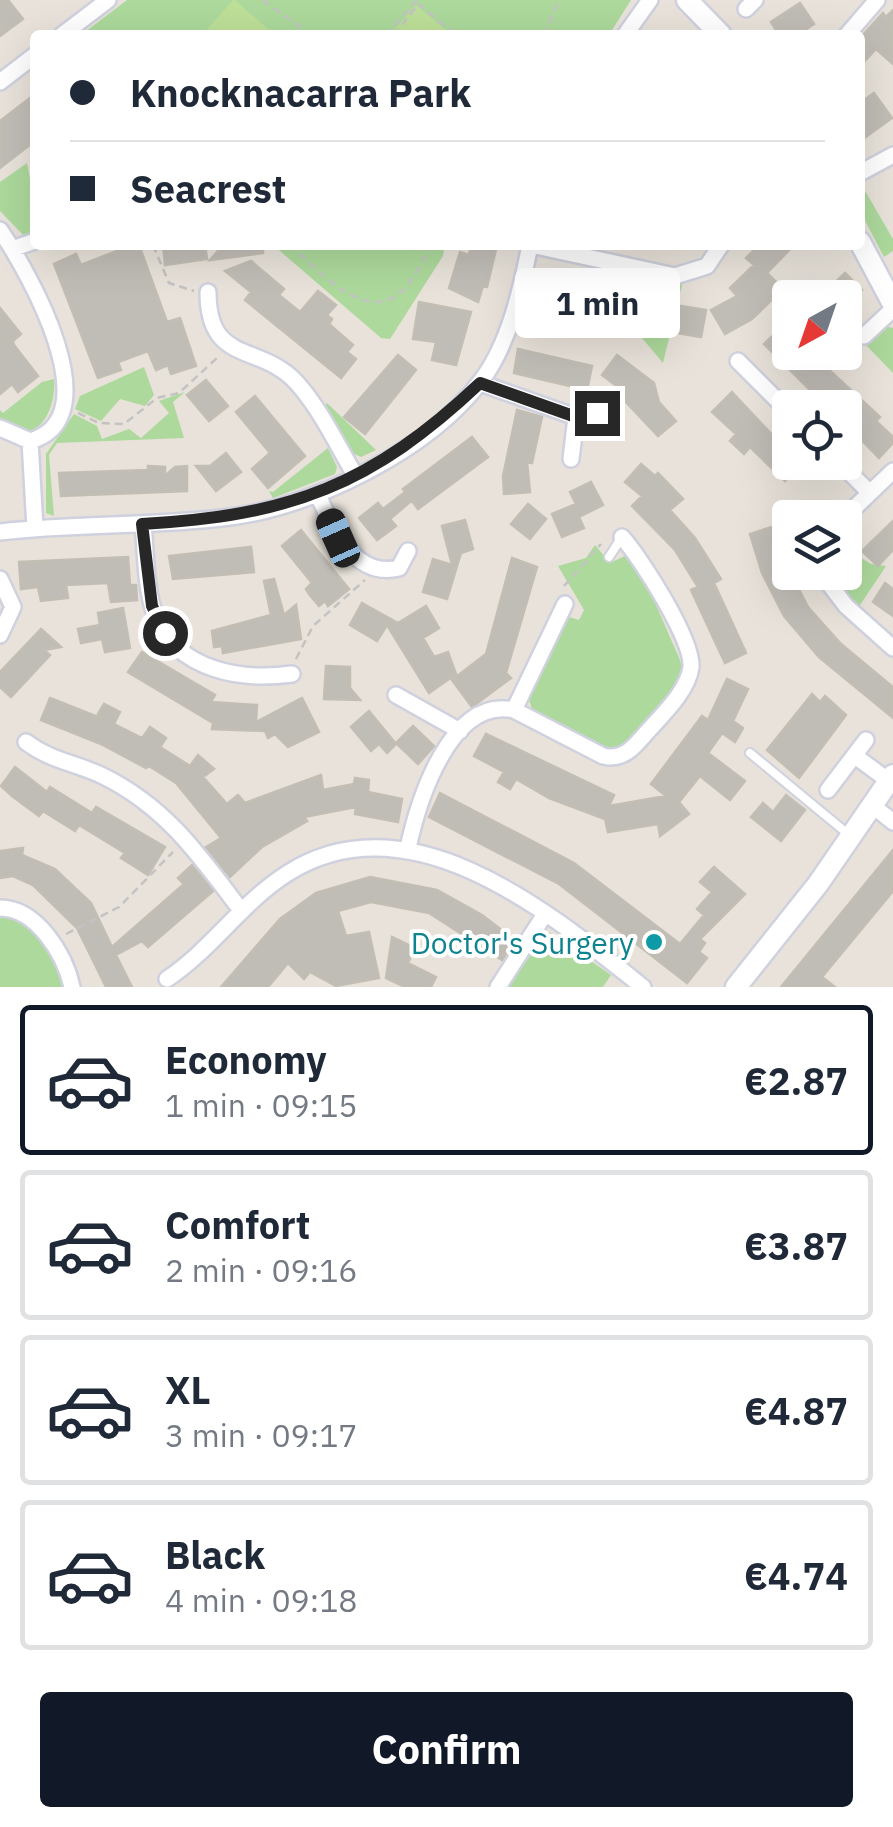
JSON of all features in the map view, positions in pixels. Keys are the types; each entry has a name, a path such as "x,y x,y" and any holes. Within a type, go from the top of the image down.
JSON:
{"street":[{"path":"69,30 108,0"},
{"path":"629,30 650,0"},
{"path":"687,0 716,30"},
{"path":"852,30 877,0"},
{"path":"0,82 30,59"},
{"path":"865,170 893,154"},
{"path":"0,230 54,337 67,384 64,406 56,422 30,441"},
{"path":"12,249 30,243"},
{"path":"0,532 234,517 318,495 356,475 435,425 480,383 507,330 530,250"},
{"path":"554,250 675,276 707,266 718,250"},
{"path":"864,250 893,306 864,336"},
{"path":"208,292 212,326 229,347 277,367 295,380 356,475"},
{"path":"738,361 772,396"},
{"path":"480,383 576,417 597,413"},
{"path":"571,460 576,417"},
{"path":"0,428 30,441"},
{"path":"30,441 36,528"},
{"path":"862,501 893,472"},
{"path":"857,480 870,493"},
{"path":"318,495 338,538 376,568 385,572 399,568 408,551"},
{"path":"142,524 152,606 165,633 199,661 225,674 256,678 292,674"},
{"path":"408,848 432,774 460,730 487,711 514,710 616,758 632,750 678,693 690,669 687,652 654,580 622,537"},
{"path":"0,580 13,607 0,635"},
{"path":"834,590 893,648"},
{"path":"514,710 565,604"},
{"path":"396,695 460,730"},
{"path":"833,791 866,740"},
{"path":"26,742 50,758 118,784 164,814 187,838 240,910"},
{"path":"736,987 851,837 891,778 855,756"},
{"path":"872,805 893,822"},
{"path":"167,978 284,875 315,859 350,851 408,848 467,871 545,914 643,987"},
{"path":"0,908 28,918 52,942 72,987"},
{"path":"498,987 545,914"}],"lane":[{"path":"609,557 622,537"},
{"path":"565,604 580,612"},
{"path":"750,753 851,837"}],"path":[{"path":"263,0 304,30"},
{"path":"546,30 559,0"},
{"path":"391,30 418,1"},
{"path":"398,30 418,1"},
{"path":"418,1 450,30"},
{"path":"155,250 169,283 208,292"},
{"path":"296,250 342,288 371,302 397,295 428,250"},
{"path":"72,410 99,423 124,424 156,398 180,393 229,347"},
{"path":"565,604 567,579 601,544 622,537"},
{"path":"292,674 301,642 313,626 376,568"},
{"path":"52,942 119,907 187,838"}],"green space":[{"path":"127,0 631,0 612,30 88,30"},
{"path":"235,0 269,30 206,30"},
{"path":"416,5 446,30 394,30"},
{"path":"27,163 30,236 25,237 0,211 0,182"},
{"path":"865,191 893,239 893,251 884,257 865,221"},
{"path":"279,250 444,250 390,339 381,338"},
{"path":"606,270 653,281 683,281 663,363 642,338 590,330 599,311"},
{"path":"883,326 893,328 893,373 865,344"},
{"path":"144,367 154,395 145,406 120,399 101,421 75,409 80,396"},
{"path":"54,379 48,414 37,427 21,433 0,418 0,410 3,413 42,382"},
{"path":"185,392 173,402 184,438 57,443 49,455 54,516 46,513 46,454 74,414 97,426 102,439 129,429 141,438 169,413 159,401"},
{"path":"327,403 376,450 361,457 350,452 323,408"},
{"path":"328,448 337,467 335,474 273,498 269,491 273,492"},
{"path":"595,545 610,563 627,555 640,568 683,667 672,693 652,720 628,741 603,749 533,712 528,697 562,623 569,617 579,620 584,610 558,566 586,558"},
{"path":"862,558 886,566 858,608 844,590 862,590"},
{"path":"0,915 13,918 34,932 50,952 65,987 0,987"},
{"path":"549,932 611,975 603,987 506,987"}],"building":[{"path":"0,0 8,0 23,19 0,36"},
{"path":"800,3 814,24 805,30 776,30 771,22"},
{"path":"893,10 893,64 876,49 865,61 865,33 883,13 886,17"},
{"path":"874,93 892,118 865,137 865,99"},
{"path":"30,98 30,145 0,168 0,121"},
{"path":"119,250 141,250 167,322 180,318 196,366 171,374 168,365 156,370 148,351 118,362 121,370 98,378 54,264 76,254 81,265"},
{"path":"164,250 206,250 207,259 165,265"},
{"path":"219,250 263,250 263,253 210,260"},
{"path":"470,250 496,250 487,287 483,286 478,302 449,288 460,252 469,255"},
{"path":"754,250 789,250 767,273 774,280 772,300 752,319 725,334 711,310 737,296 730,288 754,265 746,258"},
{"path":"251,261 284,289 279,295 300,312 318,291 336,305 327,315 332,319 329,324 353,345 347,352 356,359 341,378 245,300 251,292 225,271"},
{"path":"552,278 600,287 595,312 547,303"},
{"path":"419,302 471,312 456,365 432,360 436,342 413,339"},
{"path":"681,306 706,310 701,337 677,333"},
{"path":"0,308 21,334 14,345 38,376 18,392 12,384 0,394"},
{"path":"518,349 592,366 587,390 514,373"},
{"path":"398,355 416,370 365,434 344,417"},
{"path":"617,355 654,383 659,402 676,421 658,436 621,397 626,393 602,375"},
{"path":"790,370 829,370 851,390 810,390"},
{"path":"206,380 228,406 209,421 187,395"},
{"path":"732,392 772,435 772,468 750,447 744,454 730,441 736,434 712,412"},
{"path":"255,396 305,456 268,488 252,469 270,453 236,412"},
{"path":"862,400 893,437 893,443 879,458 862,440"},
{"path":"517,410 542,417 532,463 527,462 530,492 504,494 503,476"},
{"path":"472,437 488,457 418,509 403,489"},
{"path":"226,453 241,472 216,491 196,466 210,466"},
{"path":"641,464 655,476 658,473 683,499 670,510 695,538 721,579 714,583 746,653 725,663 691,590 698,587 675,550 632,506 642,496 625,482"},
{"path":"148,466 165,467 165,476 175,467 187,466 187,491 61,496 59,473 148,470"},
{"path":"591,482 603,505 579,517 584,528 562,537 552,514 576,504 570,492"},
{"path":"404,493 411,501 390,519 396,526 377,540 359,518 378,503 383,509"},
{"path":"528,504 546,519 530,539 511,524"},
{"path":"465,520 473,549 461,553 447,599 423,592 433,559 452,565 442,526"},
{"path":"893,521 893,550 878,566 862,551"},
{"path":"772,527 772,590 799,590 808,607 841,644 893,687 893,718 819,657 784,616 762,573 750,534"},
{"path":"301,530 349,589 328,606 325,601 319,606 309,594 306,589 312,583 282,546"},
{"path":"251,547 254,572 173,579 169,556"},
{"path":"128,557 130,585 136,585 137,600 111,602 108,583 66,585 68,598 41,601 38,587 21,589 19,562"},
{"path":"512,558 537,567 506,673 511,678 472,707 452,680 486,654"},
{"path":"274,579 284,615 296,605 301,639 223,653 222,646 214,647 212,631 271,615 264,581"},
{"path":"885,583 893,589 893,616 873,602"},
{"path":"362,603 398,623 426,606 439,628 423,638 434,657 448,652 456,674 429,693 387,625 377,641 350,625"},
{"path":"123,608 130,648 105,652 102,639 81,643 78,629 100,625 98,613"},
{"path":"41,629 61,647 44,650 50,655 11,697 0,687 0,672"},
{"path":"142,652 215,695 211,702 257,705 256,722 302,698 319,732 288,747 275,734 268,738 265,731 212,729 213,723 128,672"},
{"path":"326,666 350,667 350,688 360,700 324,699"},
{"path":"727,679 748,689 733,721 743,728 735,742 722,733 708,753 745,781 730,800 700,776 679,802 689,814 660,836 658,824 608,832 605,819 549,798 516,779 510,789 498,782 504,772 474,756 486,734 614,795 609,806 666,796 651,784 702,716 708,720"},
{"path":"812,694 820,702 825,696 846,715 799,778 767,750"},
{"path":"50,698 103,719 98,714 104,704 120,712 114,724 142,738 150,727 166,738 160,747 190,766 198,755 214,769 203,777 227,804 238,795 245,803 321,775 323,790 354,784 355,778 369,780 368,792 402,799 398,822 355,814 356,807 304,817 307,821 262,847 230,877 206,847 221,838 176,783 149,766 146,768 101,744 41,720"},
{"path":"369,711 396,744 387,753 379,744 371,751 351,727"},
{"path":"413,726 434,746 418,764 396,743"},
{"path":"15,767 47,792 50,787 92,813 96,807 165,847 148,875 121,858 125,853 79,825 75,831 43,811 39,816 12,796 1,786"},
{"path":"440,793 574,863 680,944 704,915 697,909 712,892 700,882 714,867 745,894 700,939 705,943 699,952 707,958 687,983 559,884 429,817"},
{"path":"786,795 805,810 781,841 751,817 763,803 773,812"},
{"path":"23,848 22,855 55,869 91,903 112,947 184,884 178,878 192,865 213,891 148,947 142,941 116,955 132,987 106,987 77,928 33,885 13,876 0,878 0,851"},
{"path":"893,850 893,891 822,977 835,987 781,987"},
{"path":"370,877 437,890 482,915 515,940 502,960 429,913 371,902 338,911 346,936 369,932 379,978 336,986 310,972 304,979 288,963 268,987 221,987 280,919 316,893"},
{"path":"392,937 415,948 408,963 436,977 431,987 405,987 386,978"}],"place":[{"name":"Doctor's Surgery","path":"654,942"}],"route":[{"path":"165,633 152,606 142,524 234,517 288,506 318,495 402,450 480,383 576,417 597,413"}]}
